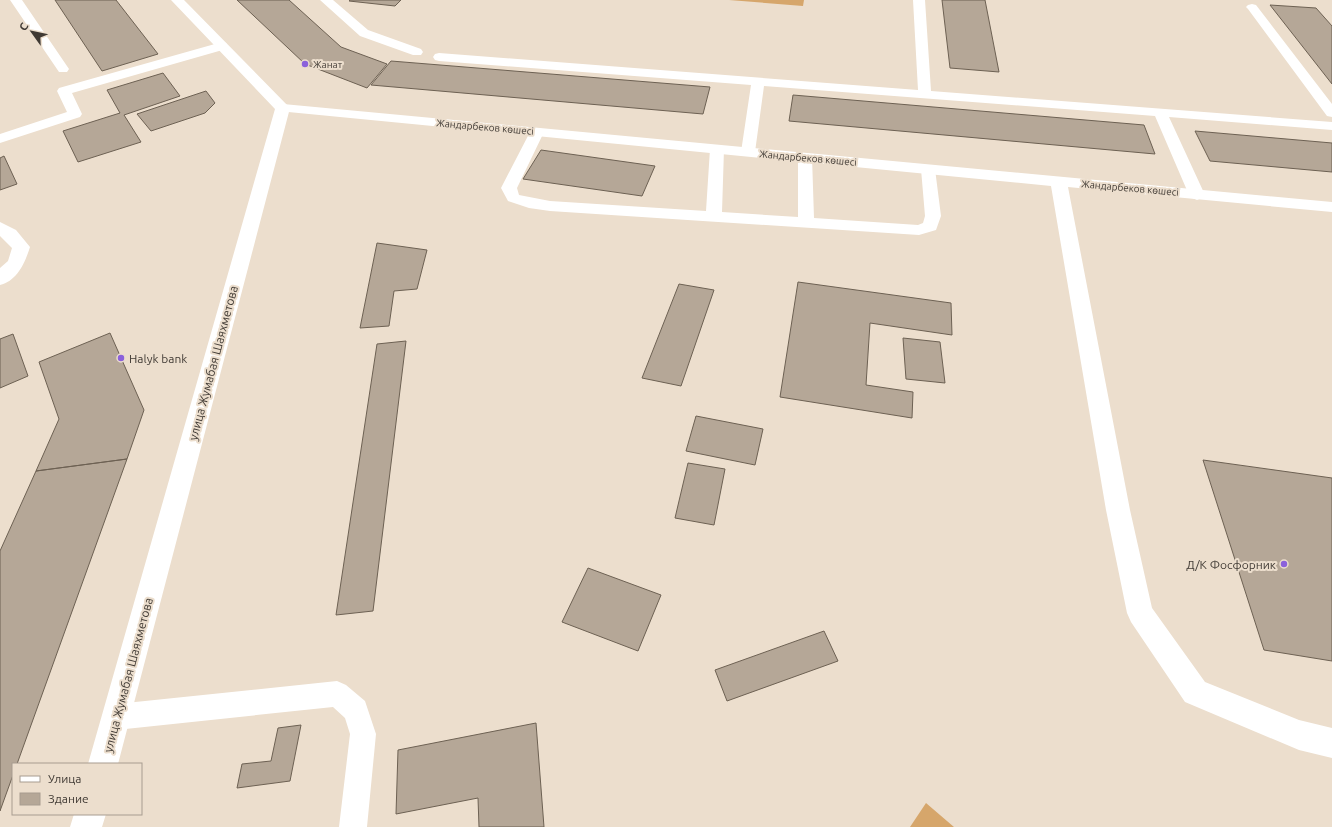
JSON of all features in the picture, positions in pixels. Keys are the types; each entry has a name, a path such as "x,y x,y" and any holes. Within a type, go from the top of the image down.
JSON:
{"street":[{"path":"177,0 283,108"},
{"name":"Жандарбеков көшесі","path":"283,108 1332,207"},
{"name":"улица Жумабая Шаяхметова","path":"103,763 283,108"},
{"path":"1059,182 1118,510 1140,613 1195,692 1299,735 1332,743"},
{"path":"0,228 10,234 21,248 16,262 0,279"},
{"path":"86,827 90,815"}],"lane":[{"path":"16,0 63,70"},
{"path":"326,0 364,33 417,52"},
{"path":"919,0 925,94"},
{"path":"1252,7 1332,112"},
{"path":"0,139 75,114 64,91 222,46"},
{"path":"439,58 1332,126"},
{"path":"748,152 758,82"},
{"path":"1160,112 1197,195"},
{"path":"538,132 509,188 513,198 529,203 550,206 919,230 930,226 933,216 928,169"},
{"path":"714,217 717,149"},
{"path":"805,158 806,223"},
{"path":"116,717 336,694 356,710 363,734 353,827"}],"shaded area":[{"path":"729,0 804,0 803,6"},
{"path":"926,803 954,827 910,827"}],"building":[{"path":"55,0 116,0 158,54 102,71"},
{"path":"237,0 289,0 341,47 387,64 367,88 305,64"},
{"path":"401,0 395,6 349,1"},
{"path":"942,0 985,0 999,72 950,68"},
{"path":"1270,5 1316,8 1332,26 1332,84"},
{"path":"391,61 710,87 703,114 371,85"},
{"path":"163,73 180,96 124,115 141,142 78,162 63,131 120,113 107,90"},
{"path":"206,91 215,103 205,113 151,131 137,114"},
{"path":"793,95 1144,125 1155,154 789,121"},
{"path":"1195,131 1332,143 1332,172 1210,161"},
{"path":"541,150 655,166 642,196 523,179"},
{"path":"4,156 17,184 0,190 0,158"},
{"path":"377,243 427,250 417,289 394,291 389,326 360,328"},
{"path":"798,282 951,303 952,335 870,323 866,385 913,392 912,418 780,397"},
{"path":"679,284 714,290 681,386 642,378"},
{"path":"110,333 144,410 127,459 36,471 59,419 39,362"},
{"path":"13,334 28,376 0,388 0,339"},
{"path":"903,338 940,342 945,383 906,379"},
{"path":"406,341 373,611 336,615 377,344"},
{"path":"696,416 763,429 755,465 686,451"},
{"path":"127,459 17,763 12,763 12,778 0,811 0,551 36,471"},
{"name":"Д/К Фосфорник","path":"1203,460 1332,478 1332,661 1264,650"},
{"path":"688,463 725,469 714,525 675,518"},
{"path":"588,568 661,595 638,651 562,622"},
{"path":"824,631 838,661 727,701 715,670"},
{"path":"536,723 544,827 479,827 478,798 396,814 398,750"},
{"path":"301,725 290,781 237,788 242,764 271,761 278,728"}],"place":[{"name":"Жанат","path":"305,64"},
{"name":"Halyk bank","path":"121,358"},
{"name":"Д/К Фосфорник","path":"1284,564"}]}
